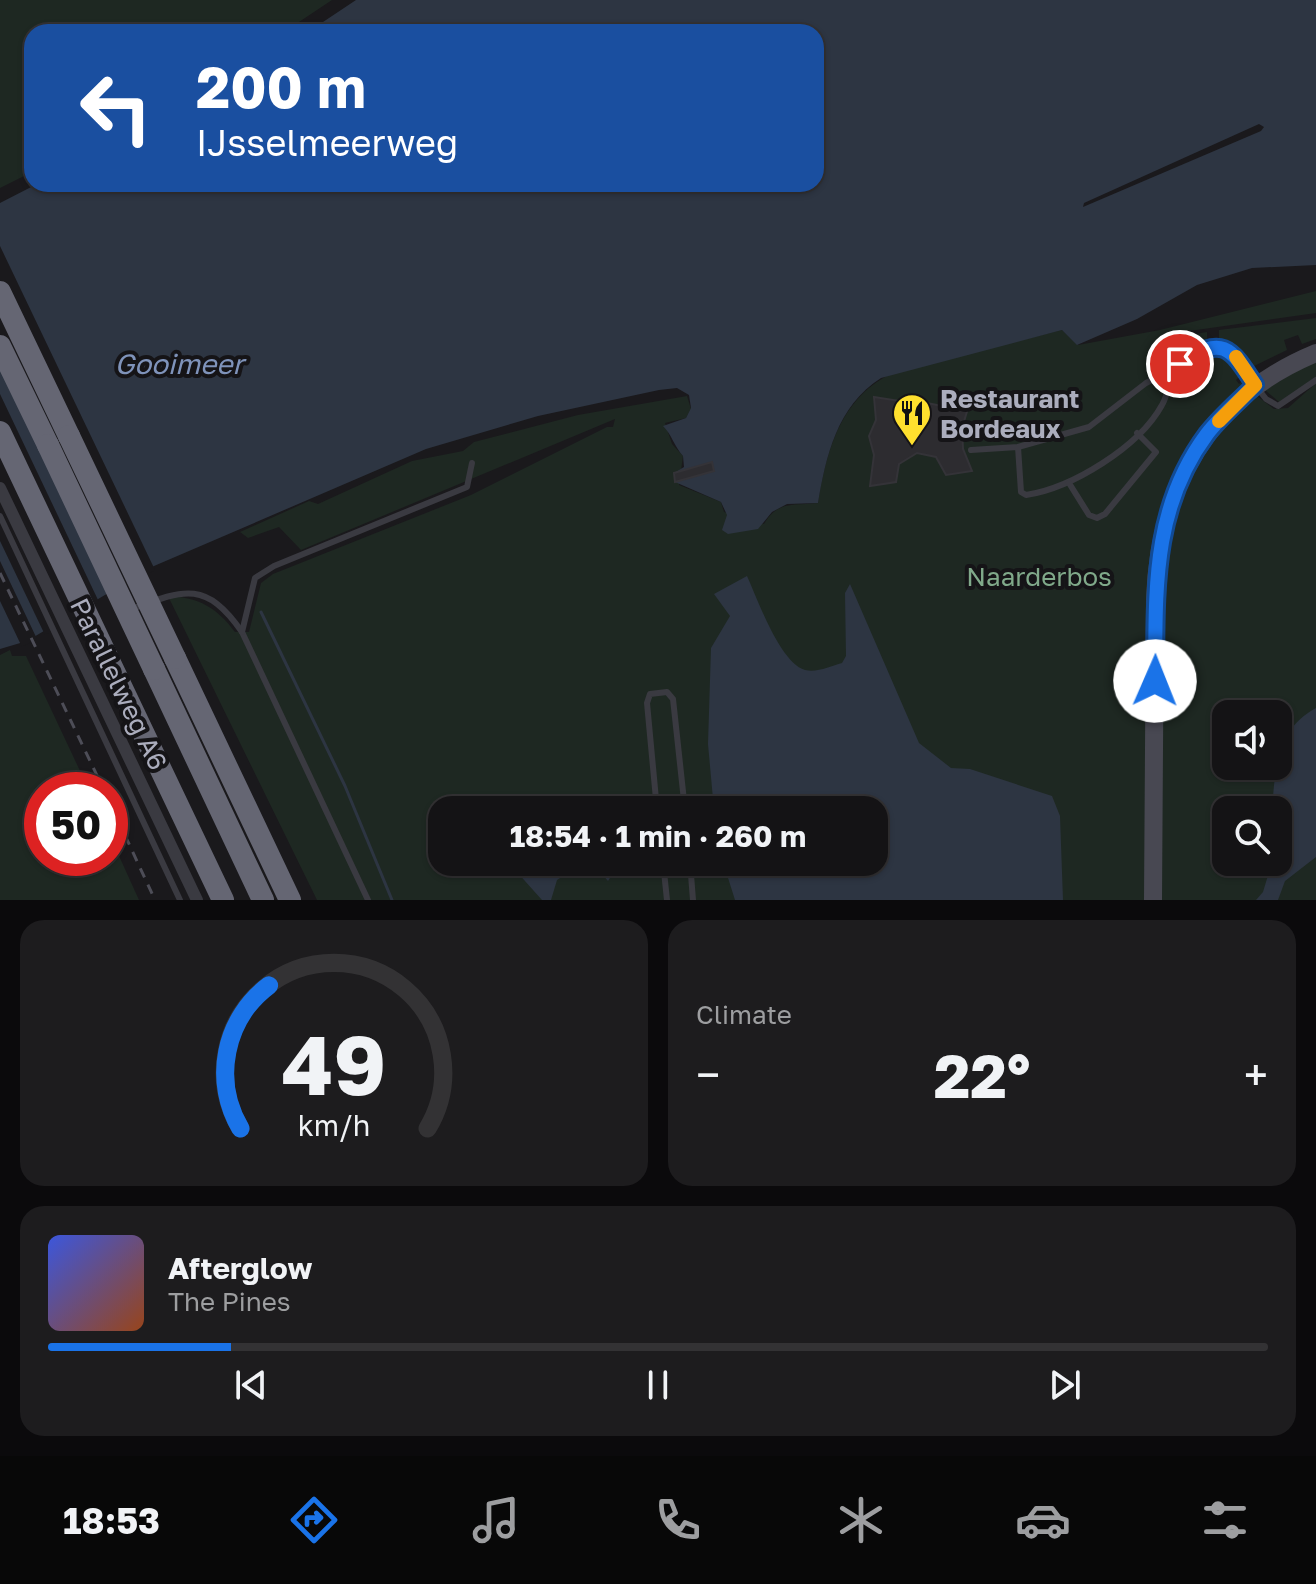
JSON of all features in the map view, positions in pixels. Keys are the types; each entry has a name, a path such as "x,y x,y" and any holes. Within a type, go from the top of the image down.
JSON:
{"highway":[{"path":"0,292 290,900"},
{"path":"0,346 263,900"},
{"path":"0,432 223,900"}],"main road":[{"path":"1153,900 1156,572 1168,509 1184,471 1209,431 1255,385 1316,353"}],"street":[{"name":"Parallelweg A6","path":"0,488 94,698 197,900"}],"lane":[{"path":"971,450 1018,447 1089,427 1146,383 1206,349 1220,346 1231,351 1270,403 1281,405 1316,380"},
{"path":"1018,447 1021,492 1026,495 1048,492 1069,483 1102,463 1137,433 1162,405 1173,369"},
{"path":"1069,483 1089,515 1097,518 1105,514 1156,452 1137,433"},
{"path":"242,632 255,578 274,566 467,487 472,463"},
{"path":"0,516 94,698 180,900"},
{"path":"124,612 181,591 195,593 226,609 242,632 368,900"},
{"path":"1118,671 1155,681"},
{"path":"656,796 647,703 650,694 667,692 673,699 683,796"},
{"path":"664,876 667,900"},
{"path":"691,876 693,900"}],"green space":[{"path":"0,0 332,0 296,24 24,24 24,176 0,188"},
{"name":"Naarderbos","path":"1316,291 1316,313 1161,335 1162,340 1207,332 1207,341 1173,362 1181,369 1211,351 1227,356 1242,374 1236,380 1239,384 1244,379 1244,386 1274,409 1288,408 1316,383 1316,900 317,900 168,596 206,605 235,632 249,632 261,583 273,574 471,495 607,427 613,427 615,419 301,550 279,527 248,538 240,532 309,501 318,504 412,461 463,451 474,442 578,415 687,396 691,409 686,418 665,423 672,444 683,456 679,485 721,502 724,512 764,524 781,508 818,503 826,463 840,426 861,395 877,382 895,372 1062,330 1078,345 1160,330"},
{"path":"1316,318 1316,339 1302,344 1298,335 1284,340 1287,350 1250,368 1233,345 1219,341 1219,330"},
{"path":"1316,359 1316,377 1279,402 1265,390"},
{"path":"10,650 12,656 26,656 81,772 24,772 24,876 128,876 139,900 0,900 0,655"}],"water":[{"name":"Gooimeer","path":"356,0 1316,0 1316,265 1252,268 1197,285 1137,319 1077,345 1062,330 881,378 866,389 844,417 830,450 818,503 787,504 772,512 758,529 728,534 722,530 727,515 721,502 675,482 674,473 684,467 683,456 663,426 686,418 691,408 689,395 677,388 659,390 538,416 426,449 154,566 27,641 0,649 0,203 24,191 824,192 824,24 320,24"},
{"path":"747,576 778,643 796,665 810,671 842,663 846,656 845,593 850,584 919,743 951,768 970,769 1052,796 1060,816 1063,900 735,900 727,876 888,876 888,796 713,796 708,744 711,648 730,616 714,594"},
{"path":"1316,708 1316,857 1292,876 1292,796 1273,796 1275,780 1292,780 1292,728"},
{"path":"521,876 563,876 557,880 551,900 542,900"},
{"path":"1268,876 1291,876 1285,881 1278,900 1256,900 1263,892"}],"pier":[{"path":"1259,124 1264,127 1261,131 1083,207 1084,203"},
{"path":"0,246 155,570 110,596 0,366"},
{"path":"0,394 99,602 45,635 0,541"},
{"path":"0,561 37,639 22,647 0,601"}],"building":[{"path":"874,397 900,401 900,405 922,402 942,406 969,405 962,428 963,449 972,471 946,475 936,457 917,453 899,464 896,482 870,486 874,455 869,436 876,420"},
{"path":"712,462 714,471 675,482 674,473"}],"waterway":[{"path":"261,612 345,786 392,900"}],"railway":[{"path":"0,573 95,772"},
{"path":"128,842 155,900"}],"slow traffic":[{"path":"1219,421 1255,385 1236,357"}],"place":[{"name":"Restaurant Bordeaux","path":"912,447"}],"route":[{"path":"1155,681 1156,572 1168,509 1184,471 1209,431 1255,385 1231,351 1220,346 1206,349 1180,364"}]}
